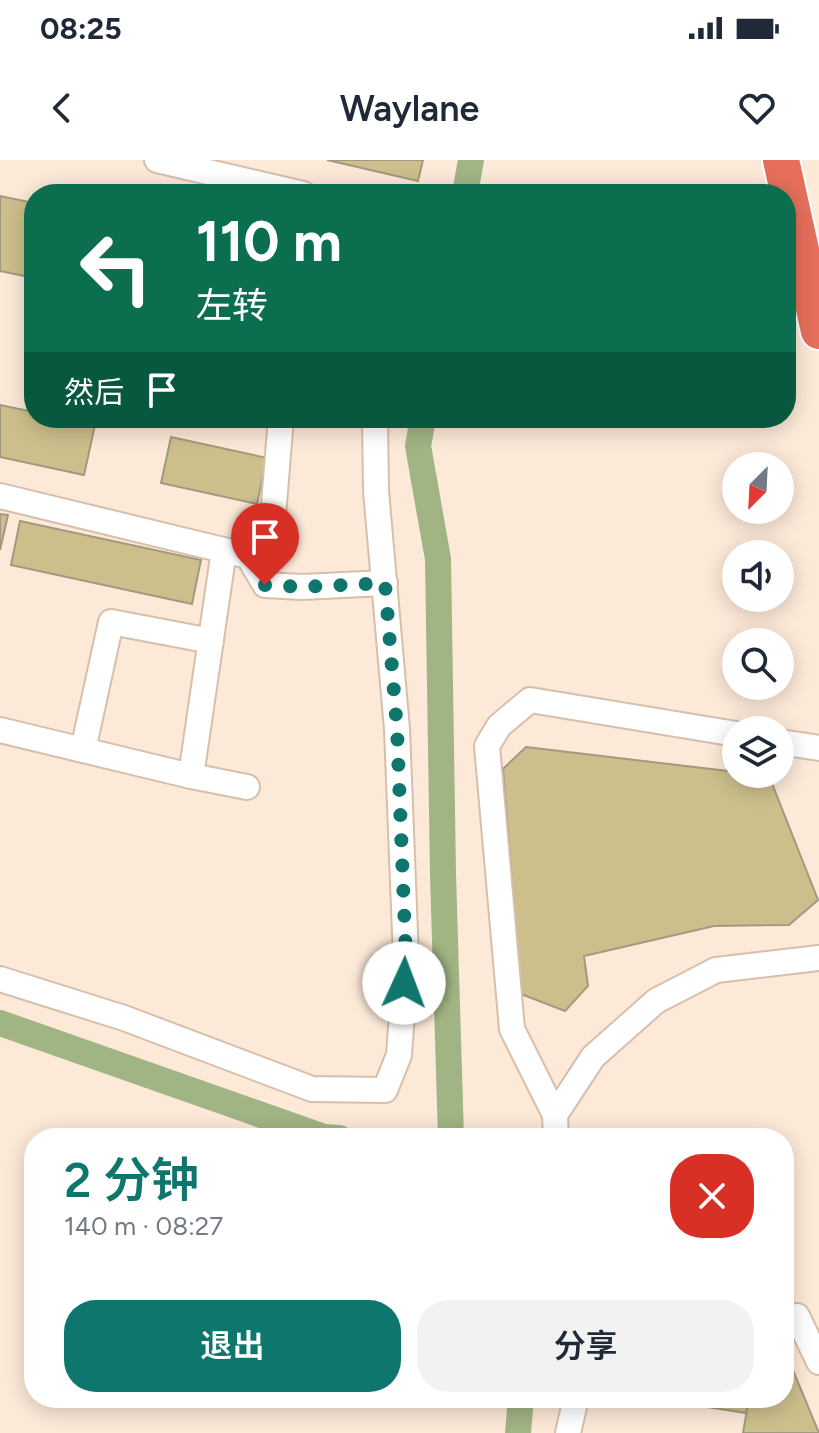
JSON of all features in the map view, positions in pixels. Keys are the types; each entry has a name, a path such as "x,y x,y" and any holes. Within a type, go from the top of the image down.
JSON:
{"highway":[{"path":"781,160 786,184"},
{"path":"796,232 819,331"}],"street":[{"path":"157,160 260,184"},
{"path":"191,776 211,641 236,553 273,516 280,428"},
{"path":"0,979 124,1018 312,1089 385,1090 399,1055 406,959 397,729 376,491 375,428"},
{"path":"0,496 236,553 265,585 302,587 385,583"},
{"path":"83,750 111,622 211,641"},
{"path":"556,1127 512,1029 487,746 499,726 530,700 722,732"},
{"path":"0,730 247,787"},
{"path":"794,744 819,748"},
{"path":"556,1127 593,1057 656,1001 716,970 819,958"},
{"path":"800,1315 819,1362"},
{"path":"568,1433 574,1408"}],"building":[{"path":"327,160 423,160 418,181"},
{"path":"0,196 24,201 24,276 0,271"},
{"path":"0,405 24,410 24,428 94,428 84,475 0,457"},
{"path":"171,437 267,458 257,504 161,483"},
{"path":"0,514 8,515 0,550"},
{"path":"20,521 201,560 192,604 11,565"},
{"path":"526,747 722,770 722,788 774,788 818,900 789,925 714,926 584,956 588,986 565,1011 521,994 503,769"},
{"path":"794,1373 819,1433 743,1433 747,1408 794,1408"},
{"path":"714,1408 747,1408 746,1413"}],"waterway":[{"path":"467,184 471,160"},
{"path":"421,428 418,446 438,559 451,1128"},
{"path":"0,1023 298,1128"},
{"path":"518,1433 520,1408"}],"route":[{"path":"265,585 302,587 385,583 397,729 406,959 404,983"}]}
